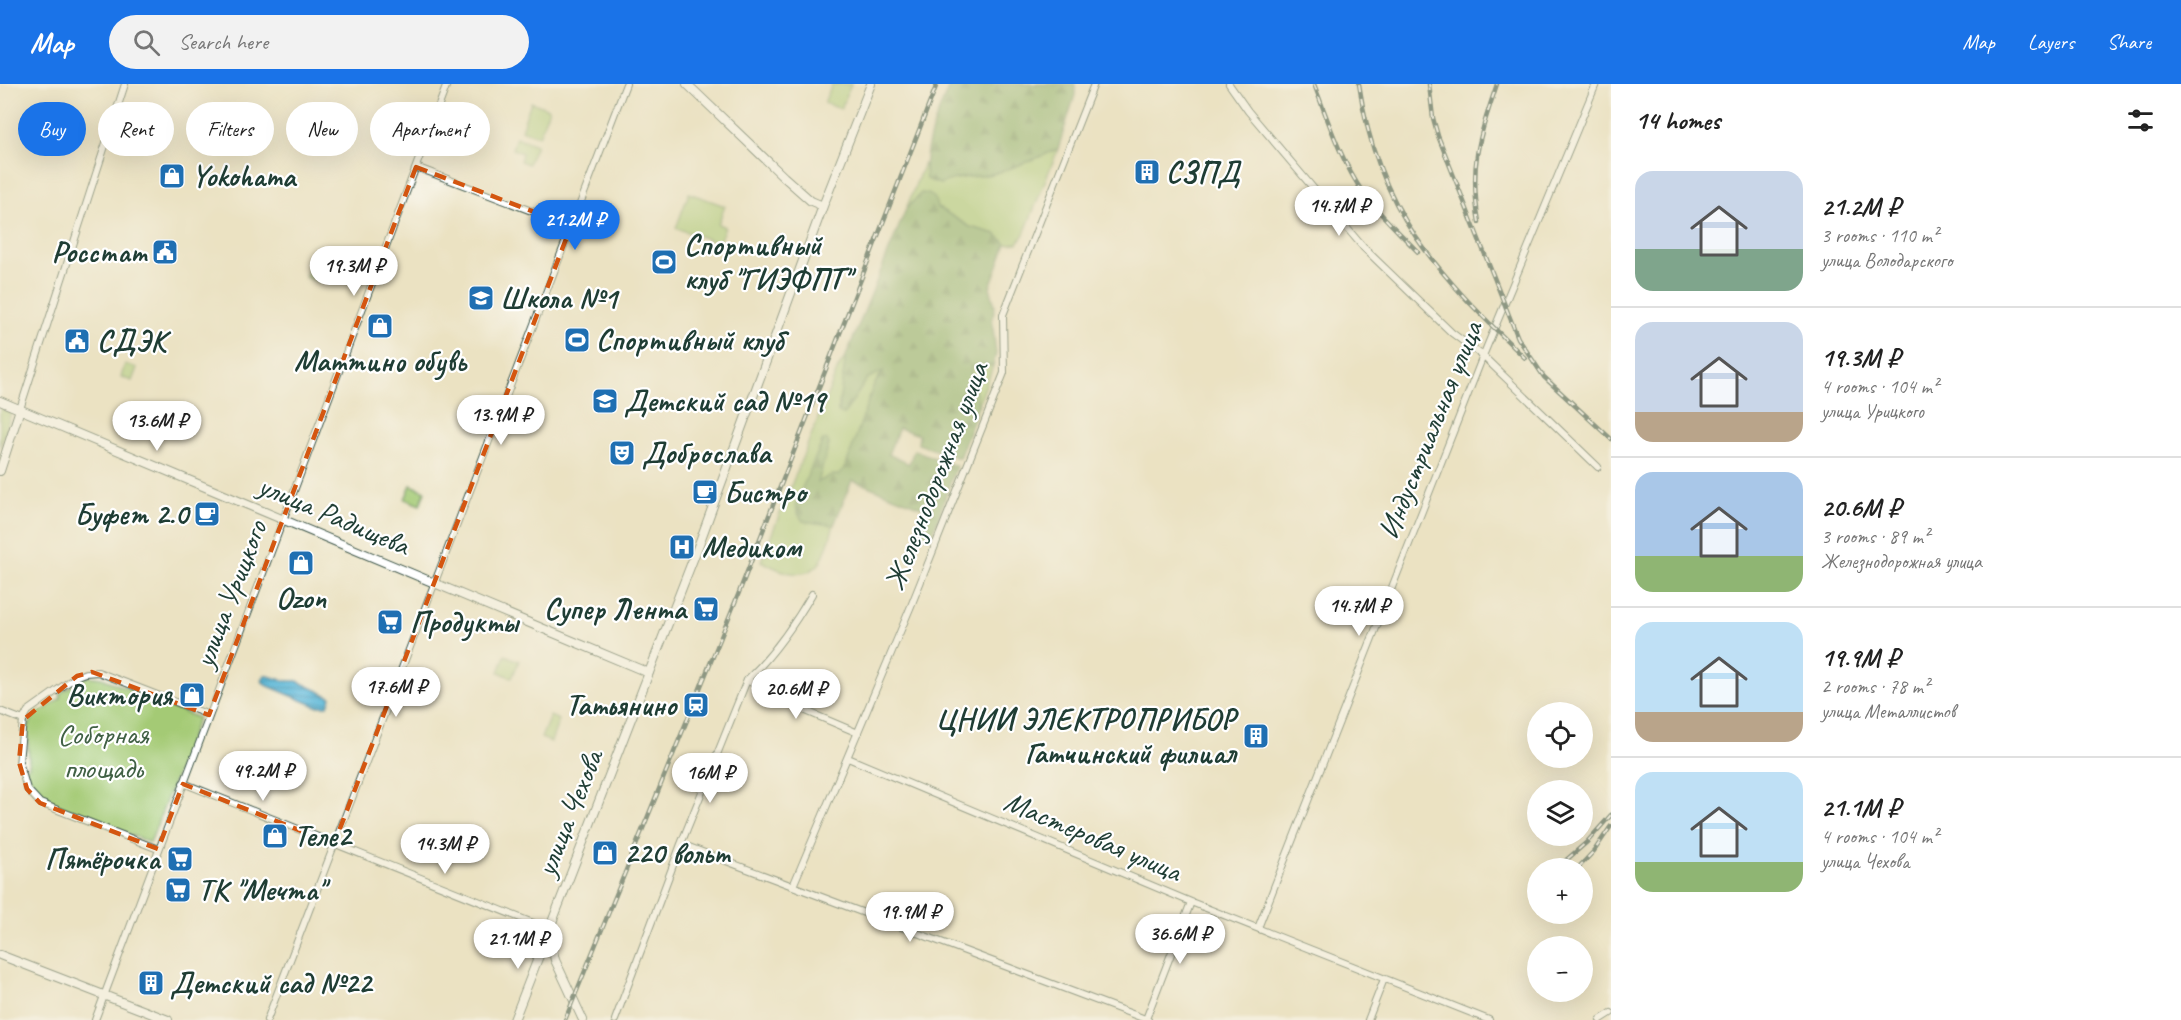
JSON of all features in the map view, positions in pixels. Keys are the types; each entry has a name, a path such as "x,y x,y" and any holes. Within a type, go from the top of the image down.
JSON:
{"street":[{"path":"0,471 125,84"},
{"name":"улица Урицкого","path":"95,1020 447,84"},
{"path":"267,1020 626,84"},
{"path":"687,84 811,201 823,206"},
{"name":"улица Чехова","path":"514,1020 649,673 823,206 871,84"},
{"name":"Железнодорожная улица","path":"793,886 858,734 1004,373 1003,315 1094,84"},
{"path":"1228,84 1363,248 1452,333 1483,356 1598,467"},
{"name":"Индустриальная улица","path":"1258,928 1483,356 1596,84"},
{"path":"416,166 571,226"},
{"name":"улица Радищева","path":"0,401 649,673"},
{"path":"615,1020 681,844 747,680 762,666 798,618 812,594"},
{"path":"158,849 40,803 33,797 27,789 19,762 22,723 28,711 77,676 92,672 209,716"},
{"path":"747,680 799,708 858,734"},
{"path":"0,711 22,723"},
{"name":"Мастеровая улица","path":"848,758 1191,902 1488,1020"},
{"path":"183,783 548,929 555,960 583,1020"},
{"path":"681,844 1147,1020 1191,902"},
{"path":"538,955 547,953 555,960"},
{"path":"0,956 168,1020"},
{"path":"1368,1020 1384,980"},
{"path":"1600,1020 1611,1013"}],"highlighted area":[{"path":"416,167 571,226 334,844 183,784 158,849 40,803 27,789 19,762 23,720 77,676 92,672 209,715"}],"green space":[{"path":"832,84 851,84 841,109 824,103"},
{"path":"950,84 1075,84 1075,95 1058,149 991,174 958,178 940,184 926,179 926,154 929,142"},
{"path":"531,102 549,109 539,136 521,130"},
{"path":"516,137 536,145 528,164 520,161 522,153 512,149"},
{"path":"1058,149 1024,234 1018,243 1006,244 996,234 970,227 937,207 906,209 924,163 926,179 940,184 1000,172"},
{"path":"689,193 725,206 718,224 725,227 719,243 676,228"},
{"path":"921,193 930,195 934,198 937,207 970,227 996,234 1006,244 990,287 995,306 992,320 996,354 993,366 981,364 971,366 971,376 978,403 973,422 959,458 918,444 919,435 899,428 888,454 909,464 914,450 956,466 933,533 929,537 917,534 926,509 852,480 834,525 803,521 797,512 796,502 823,440 827,440 829,444 818,482 832,475 839,475 846,466 873,387 883,371 867,379 844,414 838,412 846,356 906,209"},
{"path":"312,258 325,262 318,282 305,277"},
{"path":"846,356 838,412 844,414 867,379 884,370 873,387 846,466 839,475 817,483 829,444 803,521 834,525 823,558 818,565 804,573 782,571 761,561 838,368"},
{"path":"125,364 137,368 132,381 121,377"},
{"path":"981,364 993,366 978,406 971,366"},
{"path":"0,408 11,413 0,448"},
{"path":"411,485 425,491 420,505 405,499"},
{"path":"505,655 519,661 512,678 499,672"},
{"name":"Соборная площадь","path":"87,676 102,678 198,718 150,843 45,800 34,791 28,780 25,770 29,766 28,738 25,735 36,710 42,711 61,698 60,693"},
{"path":"550,716 559,720 551,742 541,738"}],"water":[{"path":"265,675 285,681 297,681 331,697 328,706 316,706 266,685 262,681"}],"railway":[{"path":"565,1020 738,595 937,84"},
{"path":"1314,84 1348,168 1364,194 1418,252"},
{"path":"1359,84 1368,129 1380,169 1396,204 1438,267 1464,297 1525,358"},
{"path":"1429,84 1433,118 1438,136 1518,338 1544,377 1611,439"},
{"path":"1479,222 1475,184 1478,152 1485,120 1497,84"},
{"path":"1569,858 1587,842 1611,815"},
{"path":"1587,858 1611,826"}],"place":[{"name":"СЗПД","path":"1147,172"},
{"name":"Yokohama","path":"172,176"},
{"name":"Росстат","path":"165,252"},
{"name":"Спортивный клуб \"ГИЭФПТ\"","path":"664,262"},
{"name":"Школа №1","path":"481,298"},
{"name":"Маттино обувь","path":"380,326"},
{"name":"Спортивный клуб","path":"577,340"},
{"name":"СДЭК","path":"77,341"},
{"name":"Детский сад №19","path":"605,401"},
{"name":"Доброслава","path":"622,453"},
{"name":"Бистро","path":"705,492"},
{"name":"Буфет 2.0","path":"207,514"},
{"name":"Медиком","path":"682,547"},
{"name":"Ozon","path":"301,563"},
{"name":"Супер Лента","path":"706,609"},
{"name":"Продукты","path":"390,622"},
{"name":"Виктория","path":"192,695"},
{"name":"Татьянино","path":"696,705"},
{"name":"ЦНИИ ЭЛЕКТРОПРИБОР Гатчинский филиал","path":"1256,736"},
{"name":"Теле2","path":"275,836"},
{"name":"220 вольт","path":"605,853"},
{"name":"Пятёрочка","path":"180,859"},
{"name":"ТК \"Мечта\"","path":"178,890"},
{"name":"Детский сад №22","path":"151,983"}]}
